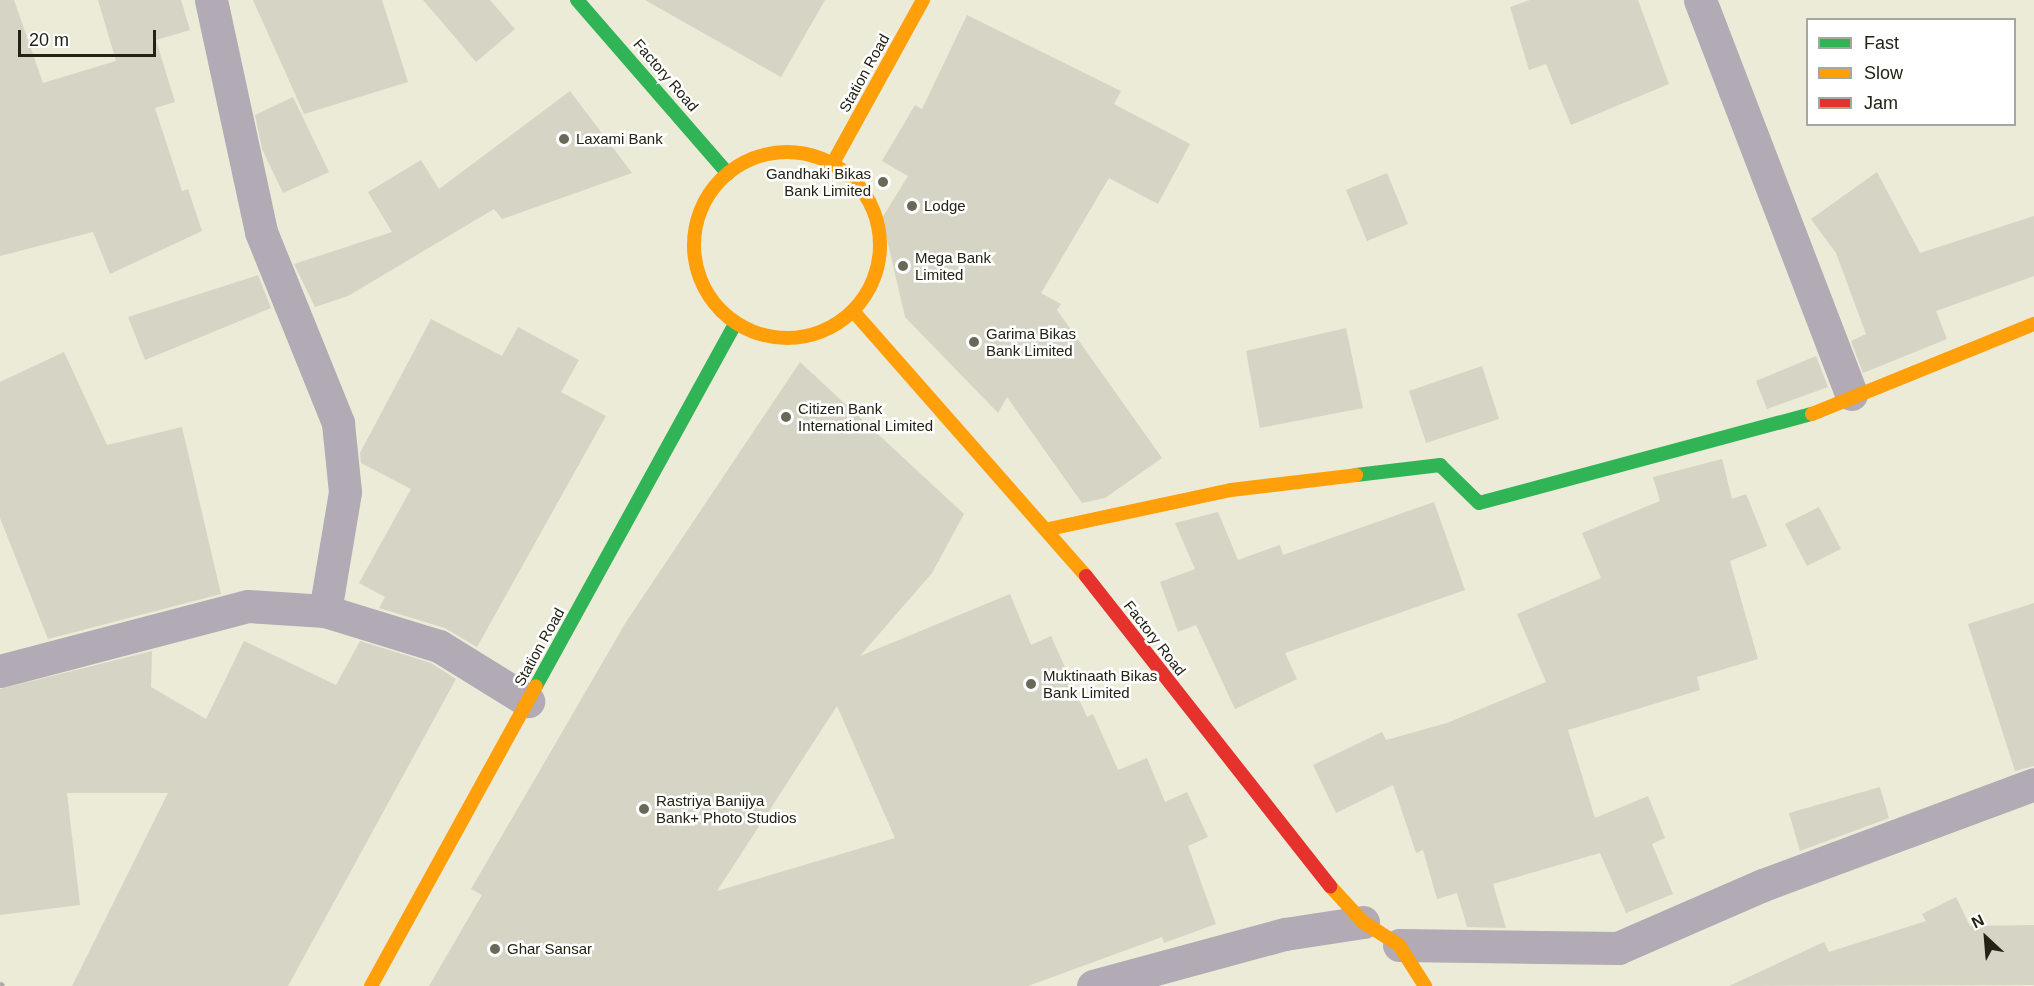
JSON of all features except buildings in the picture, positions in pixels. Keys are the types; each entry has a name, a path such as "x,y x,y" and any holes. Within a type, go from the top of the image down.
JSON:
{"street":[{"path":"211,0 261,232 338,423 345,492 325,611"},
{"name":"Factory Road","path":"577,0 728,174"},
{"name":"Station Road","path":"833,163 923,0"},
{"path":"1700,0 1851,394"},
{"path":"770,153 803,153 833,163 856,180 872,204 880,232 880,261 871,288 854,312 827,330 797,339 765,336 735,324 712,303 697,274 693,243 699,212 728,174 770,153"},
{"name":"Factory Road","path":"854,312 1049,529 1311,866 1363,922 1399,945 1425,986"},
{"name":"Station Road","path":"371,986 735,324"},
{"path":"1049,529 1231,490 1440,465 1479,503 1798,420 1851,394 2034,324"},
{"path":"0,671 248,606 325,611 439,646 528,702"},
{"path":"1399,945 1618,948 1763,885 2034,784"},
{"path":"1093,986 1285,933 1363,922"}],"path":[{"path":"0,983 4,986"}],"traffic: fast":[{"path":"577,0 728,174"},
{"path":"536,686 735,324"},
{"path":"1356,475 1440,465 1479,503 1812,414"}],"traffic: slow":[{"path":"833,163 923,0"},
{"path":"787,152 823,159 839,167 853,179 865,193 873,209 880,245 873,281 865,297 853,311 839,323 823,331 787,338 751,331 735,323 721,311 709,297 701,281 694,245 701,209 709,193 721,179 735,167 751,159 787,152"},
{"path":"854,312 1086,576"},
{"path":"1812,414 2034,324"},
{"path":"1049,529 1231,490 1356,475"},
{"path":"371,986 536,686"},
{"path":"1330,886 1363,922 1399,945 1425,986"}],"traffic: jam":[{"path":"1086,576 1330,886"}],"place":[{"name":"Laxami Bank","path":"564,139"},
{"name":"Gandhaki Bikas Bank Limited","path":"883,182"},
{"name":"Lodge","path":"912,206"},
{"name":"Mega Bank Limited","path":"903,266"},
{"name":"Garima Bikas Bank Limited","path":"974,342"},
{"name":"Citizen Bank International Limited","path":"786,417"},
{"name":"Muktinaath Bikas Bank Limited","path":"1031,684"},
{"name":"Rastriya Banijya Bank+ Photo Studios","path":"644,809"},
{"name":"Ghar Sansar","path":"495,949"}]}
